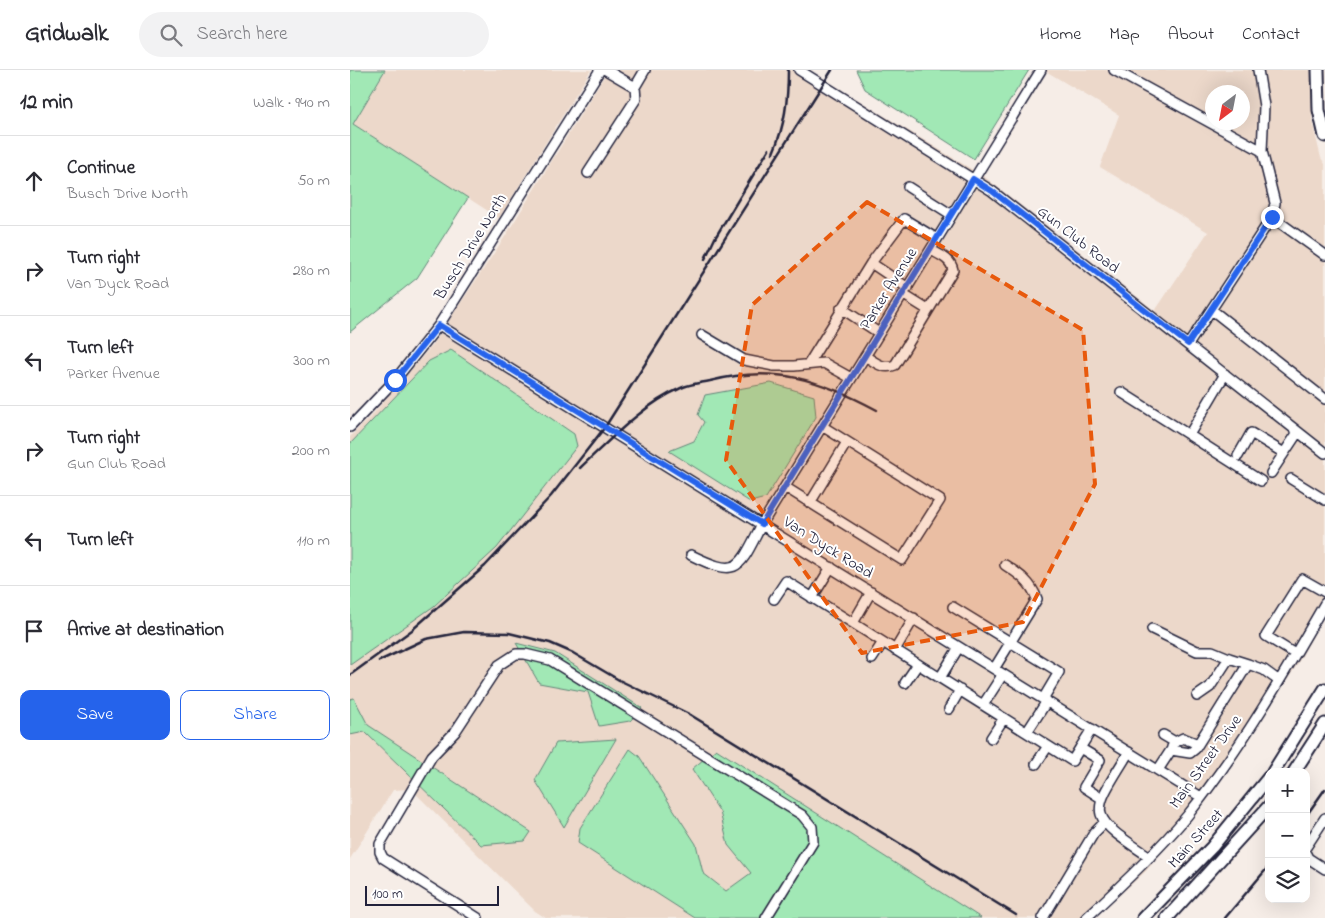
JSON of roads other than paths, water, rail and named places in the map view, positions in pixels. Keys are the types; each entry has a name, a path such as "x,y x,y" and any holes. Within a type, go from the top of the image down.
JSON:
{"main road":[{"path":"1318,70 1319,110 1325,136"},
{"path":"1276,768 1325,689"},
{"path":"1297,768 1325,724"},
{"name":"Main Street","path":"1142,918 1212,847 1265,782"},
{"name":"Main Street","path":"1168,918 1265,810"}],"street":[{"name":"Busch Drive North","path":"350,427 395,380 439,325 600,70"},
{"path":"606,70 635,87"},
{"path":"588,173 636,99 635,87 645,70"},
{"name":"Gun Club Road","path":"799,70 992,191 1325,453"},
{"name":"Parker Avenue","path":"691,555 717,568 732,567 742,561 784,487 906,292 1041,70"},
{"path":"1114,70 1262,151"},
{"path":"1188,344 1272,217 1275,203 1262,151 1264,106 1258,70"},
{"path":"908,187 952,215"},
{"path":"1272,217 1325,255"},
{"path":"809,363 870,263 904,219 937,239"},
{"path":"865,356 883,367 895,365 953,270 952,265 946,259 931,250"},
{"path":"870,263 928,310"},
{"path":"841,308 879,334"},
{"path":"1212,310 1325,399"},
{"name":"Van Dyck Road","path":"439,325 1202,797"},
{"path":"702,335 744,360 774,366 824,363 851,378"},
{"path":"1189,435 1224,374"},
{"path":"1121,392 1261,481"},
{"path":"784,487 902,560 940,500 822,426"},
{"path":"1271,473 1298,432"},
{"path":"1238,456 1251,433 1284,453"},
{"path":"810,503 847,442"},
{"path":"1291,479 1325,500"},
{"path":"983,705 1010,642 1037,599 1034,589 1024,578 1005,565"},
{"path":"812,598 831,567"},
{"path":"1295,654 1266,636 1302,579 1325,592"},
{"path":"774,599 786,581 1072,761 1092,729"},
{"path":"853,623 871,592"},
{"name":"Main Street Drive","path":"1086,918 1150,856 1202,797 1233,755 1325,603"},
{"path":"952,607 1059,672 1027,732"},
{"path":"895,650 914,618"},
{"path":"1152,629 1198,651 1212,651 1264,670 1279,681"},
{"path":"872,659 882,642"},
{"path":"940,678 959,646"},
{"path":"478,918 383,858 380,852 380,844 432,756 455,732 492,672 507,658 525,654 550,660 794,809 809,821 812,827 813,842 766,918"},
{"path":"1197,696 1210,687 1229,658"},
{"path":"905,683 918,664"},
{"path":"1163,735 1173,746 1190,753 1198,744 1248,664"},
{"path":"949,709 960,690"},
{"path":"991,738 1004,718"},
{"path":"1158,770 1173,746 1183,738 1198,744"},
{"path":"1036,764 1048,746"},
{"path":"1080,748 1100,760 1084,787 1101,798"},
{"path":"1129,752 1101,798 1100,812 1104,822 1113,832 1150,856"},
{"path":"1310,842 1325,818"},
{"path":"1043,918 1094,834 1104,822"},
{"path":"1309,858 1325,869"}],"railway":[{"path":"773,153 785,112 788,70"},
{"path":"350,675 412,630 485,566 551,496 605,427 832,70"},
{"path":"705,259 715,238 769,149"},
{"path":"580,468 640,413 667,395 681,388 733,376 755,374 796,378 836,390 877,410"},
{"path":"379,661 426,639 464,632 509,633 550,643 573,653 619,680 689,714 1016,915"},
{"path":"1308,813 1325,789"},
{"path":"1225,918 1265,871"}]}
